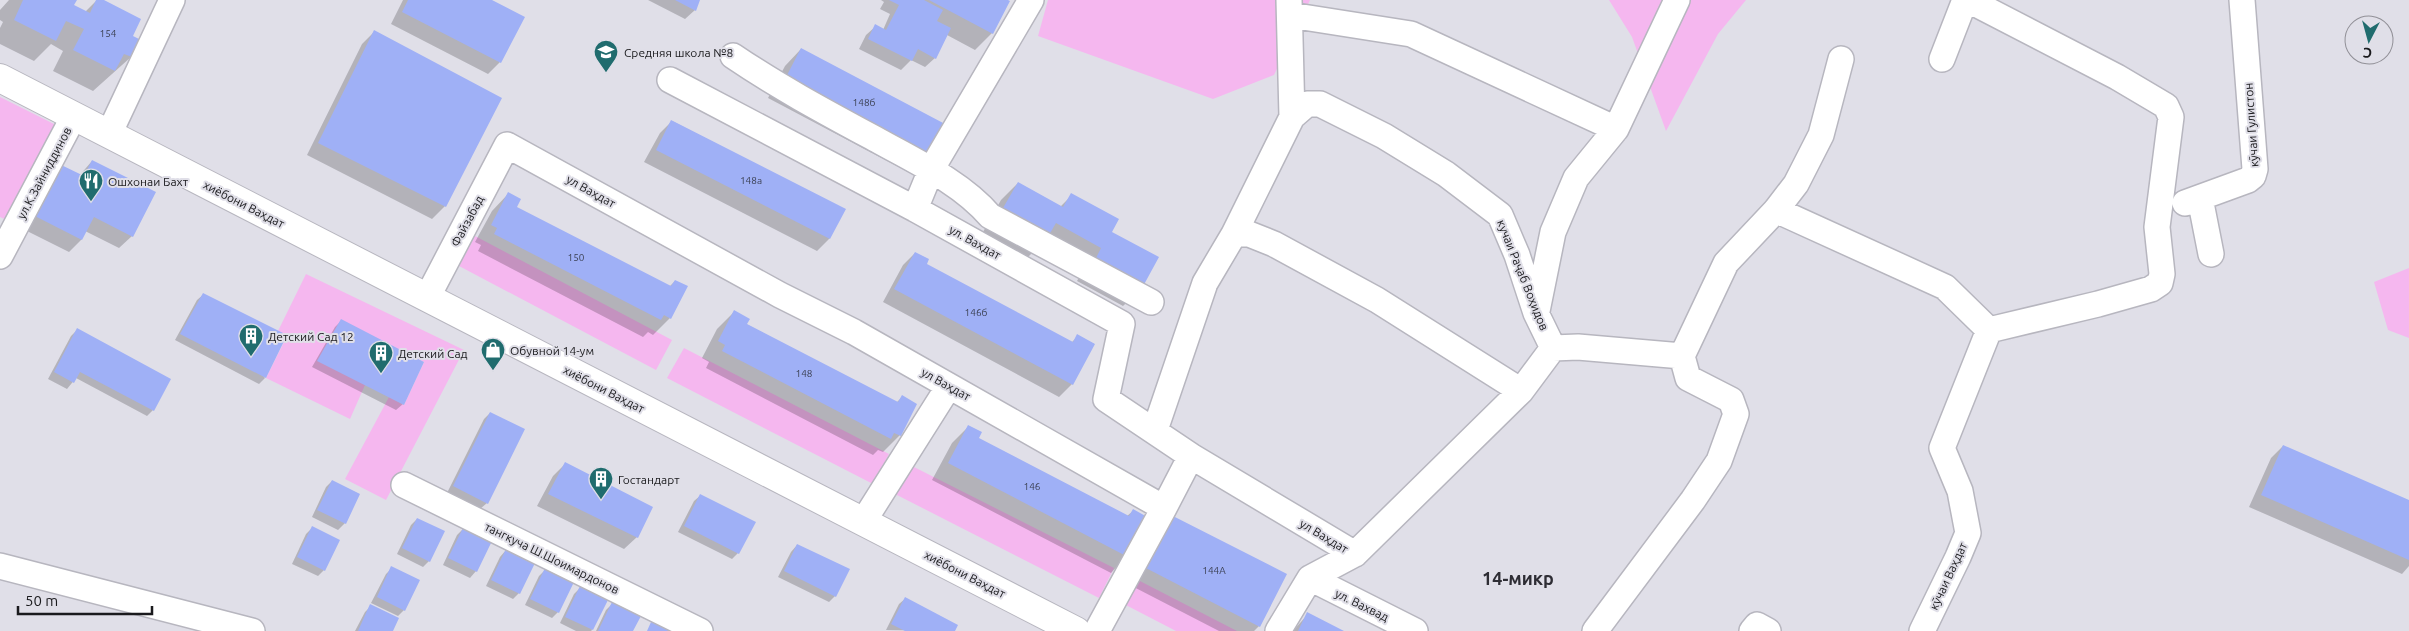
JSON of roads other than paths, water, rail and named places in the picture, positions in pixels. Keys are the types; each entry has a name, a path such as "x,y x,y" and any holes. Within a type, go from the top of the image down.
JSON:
{"main road":[{"name":"хиёбони Ваҳдат","path":"0,78 1076,631"}],"street":[{"path":"109,134 172,0"},
{"path":"916,209 931,170 1031,0"},
{"path":"1536,313 1553,232 1576,178 1616,129 1677,0"},
{"name":"кӯчаи Гулистон","path":"2211,254 2193,200 2248,180 2253,176 2255,169 2242,0"},
{"path":"1776,210 1945,287 1989,330 2098,304 2151,289 2160,283 2162,274 2157,227 2170,111 2166,106 2117,77 1974,3 1968,2 1963,5 1942,59"},
{"path":"1155,430 1205,283 1234,234 1292,117 1290,8 1411,34 1616,129"},
{"path":"733,56 774,84 931,170 982,206 990,216 1151,302"},
{"path":"1595,631 1693,500 1719,460 1731,432 1736,414 1732,400 1688,378 1682,356 1726,263 1776,210 1796,184 1821,135 1841,59"},
{"name":"ул. Вахдат","path":"670,80 916,209 1122,324 1106,399 1155,430 1191,456"},
{"name":"кучаи Раҷаб Воҳидов","path":"1292,117 1307,104 1320,104 1384,136 1446,174 1500,215 1517,254 1536,313 1553,348"},
{"name":"ул.К.Зайниддинов","path":"0,256 74,116"},
{"name":"Файзабад","path":"427,298 507,145"},
{"name":"ул Ваҳдат","path":"507,145 949,386 1164,508"},
{"path":"1234,234 1249,234 1274,244 1360,290 1520,391"},
{"name":"кӯчаи Ваҳдат","path":"1922,631 1968,533 1960,491 1942,448 1989,330"},
{"path":"1278,631 1310,578 1354,554 1520,391 1553,348 1578,347 1682,356"},
{"path":"863,522 949,386"},
{"path":"1097,631 1191,456"},
{"name":"ул Ваҳдат","path":"1191,456 1354,554"},
{"name":"тангкуча Ш.Шоимардонов","path":"404,485 700,631"},
{"path":"0,566 252,631"},
{"name":"ул. Вахвад","path":"1310,578 1415,631"},
{"path":"1752,631 1757,625 1768,631"}],"place":[{"name":"Средняя школа №8","path":"606,73"},
{"name":"Ошхонаи Бахт","path":"91,202"},
{"name":"Детский Сад 12","path":"251,357"},
{"name":"Обувной 14-ум","path":"493,371"},
{"name":"Детский Сад","path":"381,374"},
{"name":"Гостандарт","path":"601,500"}],"district":[{"name":"14-микр","path":"1518,578"}]}
